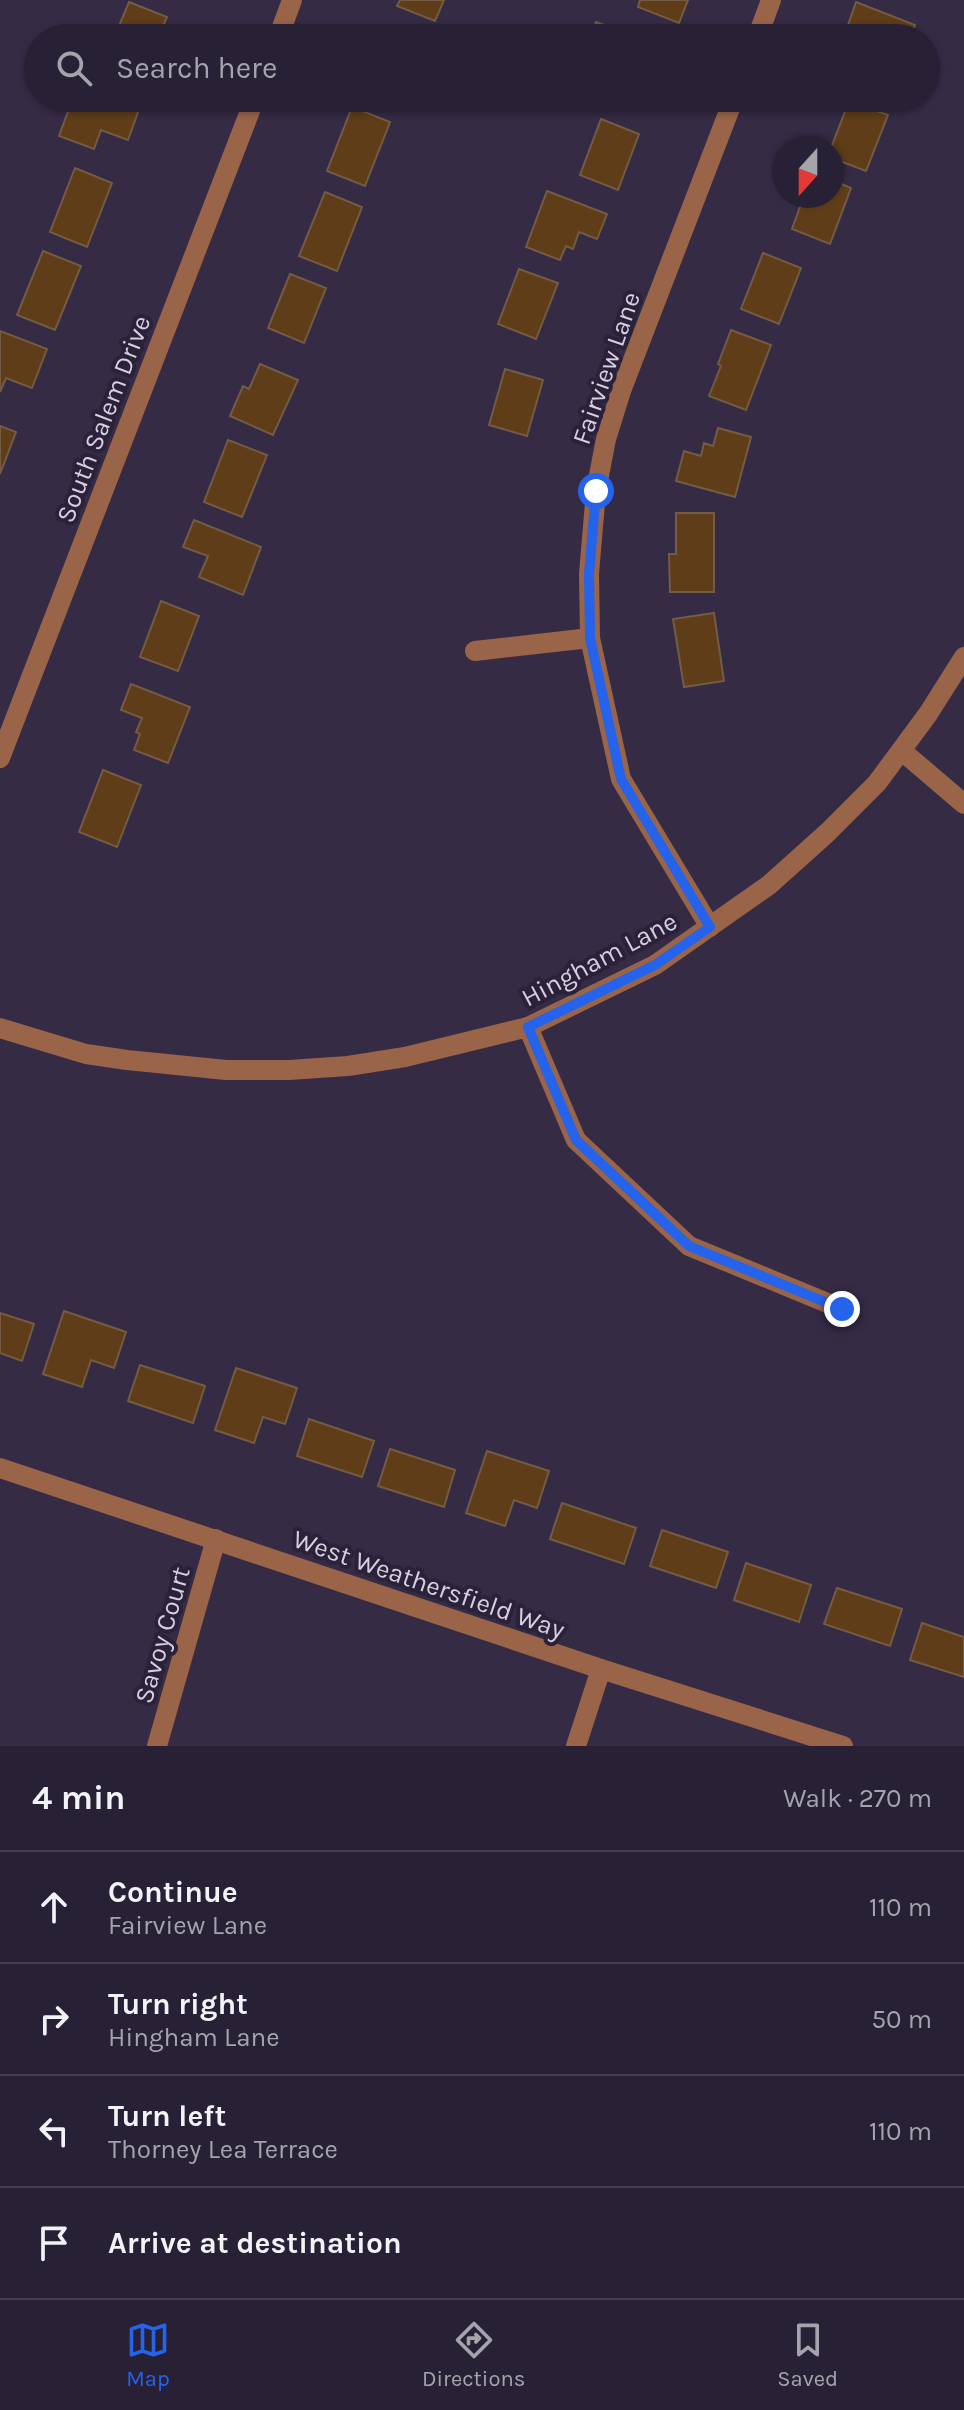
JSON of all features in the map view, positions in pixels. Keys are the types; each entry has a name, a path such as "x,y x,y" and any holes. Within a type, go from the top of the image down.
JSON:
{"street":[{"path":"283,24 292,0"},
{"path":"762,24 771,0"},
{"name":"South Salem Drive","path":"0,758 250,112"},
{"name":"Fairview Lane","path":"710,927 621,779 590,638 589,574 596,491 606,439 621,391 729,112"},
{"path":"475,651 590,638"},
{"name":"Hingham Lane","path":"0,1028 86,1054 127,1060 226,1070 289,1070 348,1066 405,1057 528,1027 655,965 769,885 877,783 964,657"},
{"path":"902,751 964,804"},
{"path":"528,1027 576,1140 689,1246 842,1309"},
{"name":"West Weathersfield Way","path":"0,1468 601,1669 843,1746"},
{"name":"Savoy Court","path":"157,1746 216,1539"},
{"path":"576,1746 601,1669"}],"building":[{"path":"400,0 444,0 435,21 397,6"},
{"path":"640,0 688,0 679,23 638,7"},
{"path":"129,2 167,17 164,24 120,24"},
{"path":"856,2 912,24 848,24"},
{"path":"68,112 138,112 128,140 101,130 94,149 59,136"},
{"path":"350,112 365,112 390,122 365,186 327,171"},
{"path":"845,112 880,112 888,115 866,171 844,163 844,136 836,136"},
{"path":"601,119 639,134 618,190 580,175"},
{"path":"75,168 112,183 87,247 50,232"},
{"path":"844,185 851,188 844,207"},
{"path":"547,191 607,214 597,239 579,232 573,249 566,246 560,260 526,247"},
{"path":"325,192 362,207 337,271 299,256"},
{"path":"800,208 844,208 830,244 792,229"},
{"path":"43,251 81,266 55,330 17,315"},
{"path":"763,253 801,268 779,324 741,309"},
{"path":"519,269 558,283 536,339 498,324"},
{"path":"290,274 326,288 304,343 268,328"},
{"path":"731,330 771,345 746,410 709,396"},
{"path":"0,331 47,349 32,388 6,378 0,392"},
{"path":"260,364 298,380 273,435 230,416 243,386 249,389"},
{"path":"505,369 543,380 527,436 489,425"},
{"path":"0,426 16,432 0,474"},
{"path":"718,428 751,437 735,497 676,481 684,451 701,456 704,443 713,446"},
{"path":"228,440 267,455 242,517 204,502"},
{"path":"676,513 714,513 714,592 670,592 669,554 676,554"},
{"path":"194,520 261,547 243,595 199,577 208,556 183,547"},
{"path":"161,601 199,616 178,671 140,657"},
{"path":"714,613 724,681 684,687 673,619"},
{"path":"131,684 190,707 168,763 134,750 140,734 136,732 142,718 121,710"},
{"path":"103,770 141,785 117,847 79,832"},
{"path":"64,1311 126,1332 114,1368 91,1360 82,1387 43,1374"},
{"path":"0,1313 34,1324 22,1361 0,1353"},
{"path":"140,1365 205,1386 193,1423 128,1401"},
{"path":"236,1368 297,1388 285,1424 263,1417 254,1443 215,1430"},
{"path":"309,1419 374,1441 362,1477 297,1456"},
{"path":"390,1449 455,1470 444,1507 378,1486"},
{"path":"487,1451 549,1471 537,1508 514,1500 505,1526 466,1513"},
{"path":"562,1503 636,1528 624,1564 550,1539"},
{"path":"662,1530 728,1552 716,1588 650,1566"},
{"path":"746,1563 811,1585 799,1622 734,1600"},
{"path":"837,1588 902,1609 890,1646 824,1624"},
{"path":"922,1623 964,1637 964,1677 910,1660"}],"route":[{"path":"596,491 589,574 590,638 621,779 710,927 655,965 528,1027 576,1140 689,1246 842,1309"}]}
